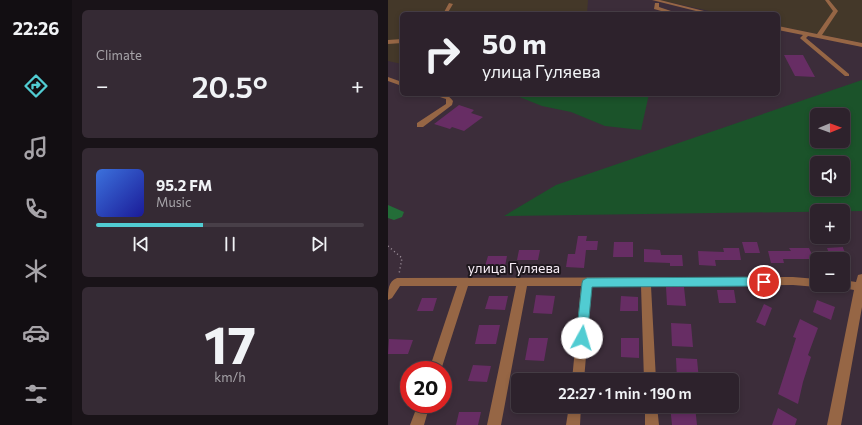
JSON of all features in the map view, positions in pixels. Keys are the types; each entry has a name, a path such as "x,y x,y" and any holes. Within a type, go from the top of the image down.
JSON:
{"street":[{"path":"819,36 836,11 827,0"},
{"path":"671,12 656,8 656,2 693,7 700,12"},
{"path":"446,12 451,4"},
{"path":"780,28 862,45"},
{"path":"806,34 803,38 847,75"},
{"path":"388,42 400,41"},
{"path":"388,79 400,83"},
{"path":"420,125 448,105 450,101 448,98 441,96"},
{"name":"улица Гуляева","path":"397,282 646,283 793,281 810,282"},
{"path":"388,295 397,282"},
{"path":"438,361 464,282"},
{"path":"834,425 862,282 850,283"},
{"path":"494,425 522,283"},
{"path":"579,373 587,283"},
{"path":"646,283 650,373"},
{"path":"417,425 421,413"},
{"path":"573,425 574,413"},
{"path":"651,413 652,425"}],"path":[{"path":"388,246 402,258 397,282"}],"shaded area":[{"path":"388,0 588,0 587,12 400,12 400,64 388,61"},
{"path":"660,0 862,0 862,43 780,26 780,12 714,12"}],"green space":[{"path":"862,80 862,211 850,211 850,204 810,204 810,212 504,216 556,185"},
{"path":"517,96 649,96 641,130 605,126 571,112 542,106"},
{"path":"388,205 404,212 402,217 394,220 388,218"}],"building":[{"path":"784,55 803,55 815,77 795,76"},
{"path":"459,105 474,110 471,113 483,117 464,131 452,127 450,129 434,124"},
{"path":"578,236 587,236 586,241 598,241 597,250 586,250 584,268 566,267 568,254 575,254"},
{"path":"614,242 633,242 633,257 613,257"},
{"path":"742,242 757,242 760,253 745,253"},
{"path":"843,247 845,252 828,252 827,248"},
{"path":"723,248 739,248 741,260 715,260 716,266 699,265 698,251 724,252"},
{"path":"789,248 809,248 811,252 810,259 783,259 784,263 771,263 768,251 791,251"},
{"path":"644,249 660,250 661,255 682,255 683,266 670,266 670,263 644,262"},
{"path":"519,250 540,250 538,260 517,260"},
{"path":"488,256 507,256 505,266 485,266"},
{"path":"666,287 684,287 686,306 667,305"},
{"path":"717,290 734,290 736,303 719,303"},
{"path":"536,295 555,296 552,314 533,313"},
{"path":"489,296 508,296 505,310 485,309"},
{"path":"621,296 638,297 638,311 620,311"},
{"path":"422,298 437,298 433,311 417,311"},
{"path":"817,300 835,307 831,320 813,312"},
{"path":"764,304 772,308 765,326 756,322"},
{"path":"800,319 818,328 808,355 811,357 798,404 778,394 796,338 793,337"},
{"path":"671,323 691,324 693,347 672,346"},
{"path":"479,325 500,325 496,344 475,344"},
{"path":"529,338 548,338 544,361 525,360"},
{"path":"621,338 639,338 639,358 621,357"},
{"path":"389,339 413,340 408,354 388,354"},
{"path":"676,358 697,359 698,373 677,373"},
{"path":"473,365 491,366 487,382 468,381"},
{"path":"778,408 797,419 795,425 772,425"},
{"path":"459,412 481,412 478,425 456,425"},
{"path":"671,413 696,413 697,425 672,425"}],"route":[{"path":"582,338 587,283 764,282"}]}
